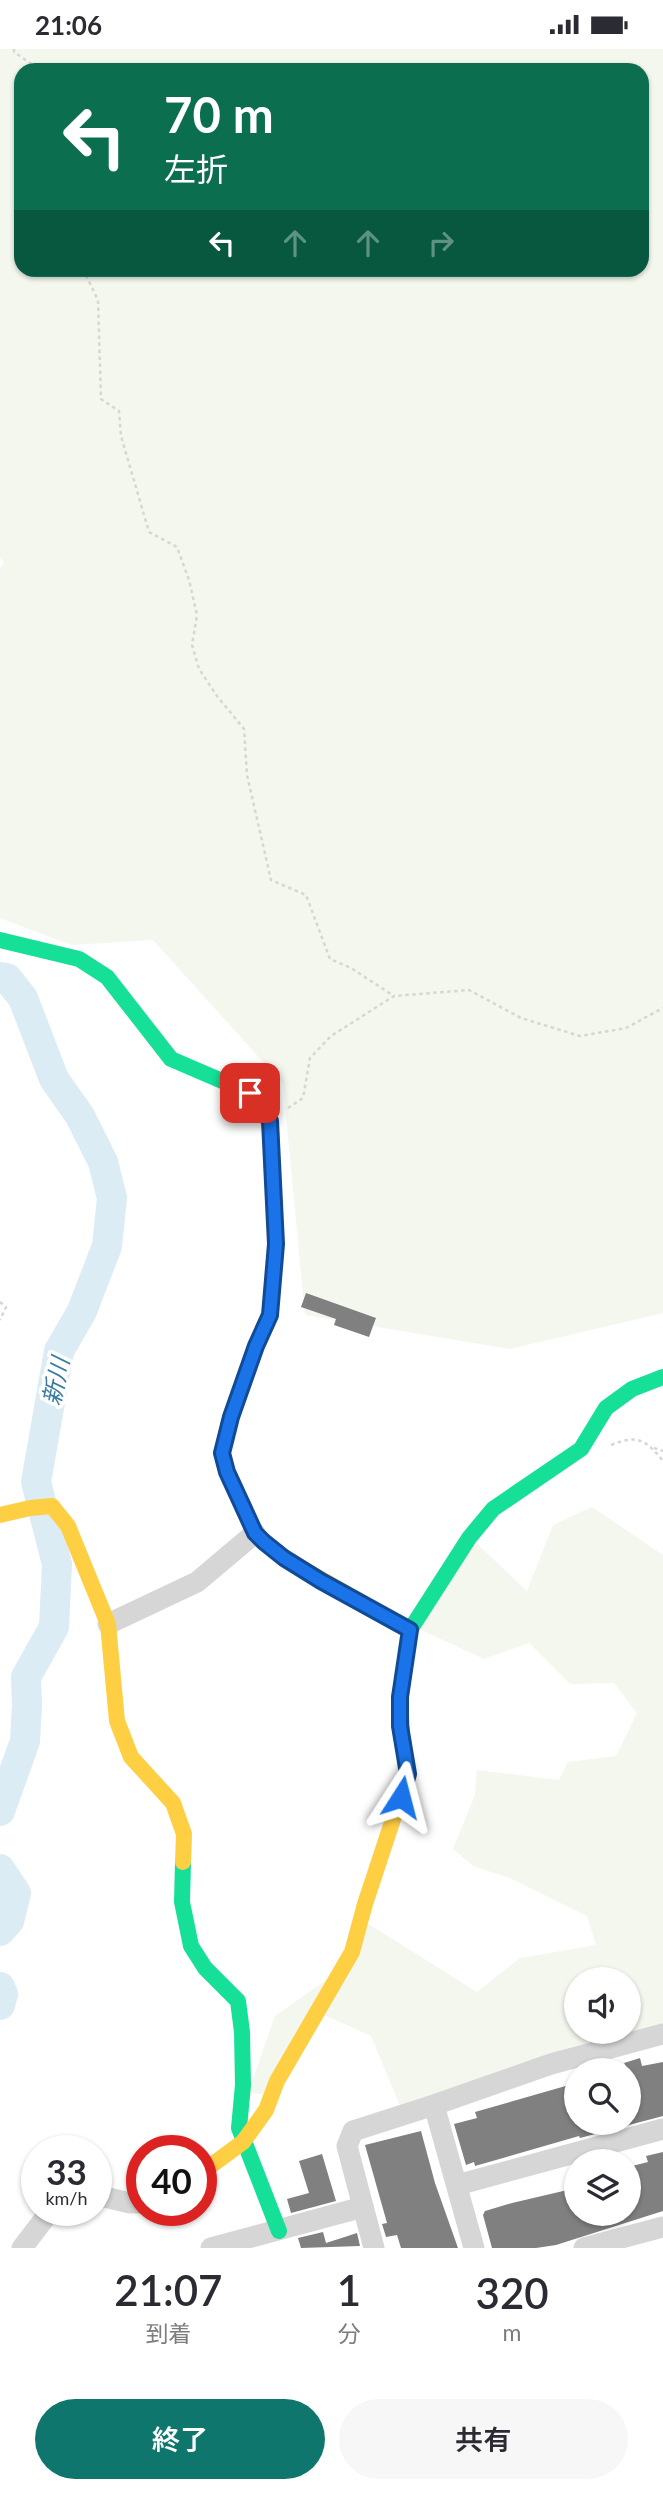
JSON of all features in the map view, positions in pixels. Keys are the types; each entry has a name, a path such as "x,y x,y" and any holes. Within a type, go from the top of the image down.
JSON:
{"street":[{"path":"0,940 79,959 107,977 171,1059 250,1093 270,1121 276,1244 270,1315 231,1417 222,1453 227,1472 255,1533 293,1564 410,1630"},
{"path":"217,2161 243,2142 266,2110 277,2081 352,1952 408,1774 400,1726 400,1697 410,1630 469,1538 493,1509 581,1449 606,1408 632,1389 663,1377"},
{"path":"0,1515 30,1507 52,1506 68,1526 108,1624 117,1721 121,1735 131,1757 173,1803 184,1834 182,1902 191,1946 205,1968 238,2001 242,2032 243,2092 239,2128 279,2231"},
{"path":"108,1624 197,1582 255,1533"},
{"path":"374,2248 347,2147 353,2131 551,2064 663,2034"},
{"path":"434,2105 474,2248"},
{"path":"457,2185 663,2129"},
{"path":"211,2248 363,2207"},
{"path":"22,2248 39,2226"},
{"path":"584,2248 663,2227"}],"path":[{"path":"14,49 31,63"},
{"path":"87,277 98,300 101,399 119,411 121,436 149,532 177,547 189,580 197,615 192,645 199,669 244,729 247,775 271,880 306,895 330,959 351,968 394,996"},
{"path":"270,1121 303,1098 310,1058 331,1036 394,996 469,990 521,1018 580,1037 626,1028 663,1008"},
{"path":"0,1302 6,1307 0,1320"},
{"path":"651,1447 663,1451"}],"shaded area":[{"path":"0,49 663,49 663,1313 510,1349 305,1315 283,1084 153,940 71,945 0,918 0,569 4,562 0,558"},
{"path":"592,1507 663,1555 663,2027 641,2034 641,1967 564,1967 564,2044 608,2044 401,2108 371,2036 320,2013 364,1921 477,1992 520,1958 596,1945 587,1916 512,1879 473,1866 453,1849 475,1795 477,1770 559,1780 568,1762 616,1756 637,1713 614,1683 570,1684 529,1643 484,1659 417,1628 473,1540 527,1591 553,1525"},
{"path":"332,1976 273,2095 248,2093 275,2016"}],"building":[{"path":"306,1293 376,1318 369,1337 334,1325 336,1319 301,1307"},
{"path":"641,2062 642,2066 663,2062 663,2116 641,2122"},
{"path":"564,2086 564,2135 591,2135 579,2136 475,2166 474,2162 466,2165 454,2124 477,2118 475,2112"},
{"path":"421,2131 435,2183 458,2248 401,2248 397,2235 386,2237 382,2224 387,2223 365,2145"},
{"path":"663,2152 663,2211 641,2218 641,2164 648,2162 646,2156"},
{"path":"322,2154 336,2201 291,2213 287,2199 309,2193 299,2161"},
{"path":"564,2191 564,2226 616,2226 556,2245 492,2248 483,2215 485,2211"},
{"path":"323,2232 326,2243 357,2233 360,2246 301,2248 298,2238"}],"waterway":[{"name":"新川","path":"0,977 7,978 23,998 54,1079 80,1116 103,1162 112,1198 107,1246 82,1311 59,1351 36,1482 57,1564 54,1627 26,1677 25,1741 0,1811"},
{"name":"新川","path":"0,1869 16,1893 9,1921 0,1931"},
{"name":"新川","path":"0,1987 3,1994 0,2005"}],"traffic: fast":[{"path":"0,940 79,959 107,977 171,1059 250,1093 270,1121"},
{"path":"402,1735 400,1697 410,1630 469,1538 493,1509 581,1449 606,1408 632,1389 663,1377"},
{"path":"183,1862 182,1902 191,1946 205,1968 238,2001 242,2032 243,2085 239,2128 279,2231"}],"traffic: slow":[{"path":"230,1420 222,1453 227,1472 255,1533 284,1558 410,1630"},
{"path":"0,1515 52,1506 68,1526 108,1624 117,1721 131,1757 173,1803 184,1834 183,1862"},
{"path":"217,2161 243,2142 266,2110 277,2081 352,1952 408,1774 402,1735"}],"traffic: jam":[{"path":"230,1420 270,1315 276,1244 270,1121"}],"route":[{"path":"250,1093 270,1121 276,1244 270,1315 231,1417 222,1453 227,1472 255,1533 264,1542 321,1581 410,1630 400,1697 400,1726 408,1774 401,1797"}]}
